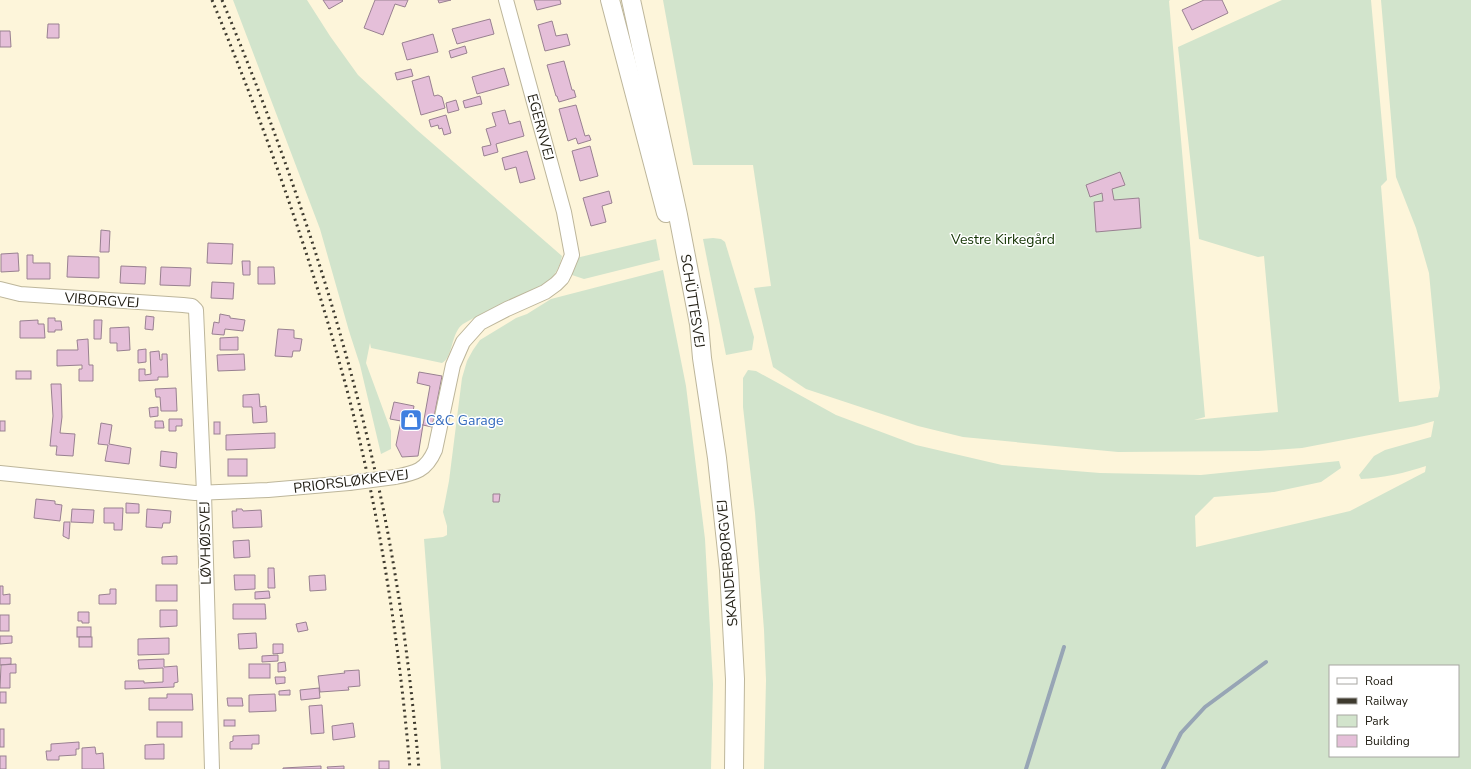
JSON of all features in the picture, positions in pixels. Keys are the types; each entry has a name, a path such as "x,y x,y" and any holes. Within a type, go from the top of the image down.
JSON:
{"main road":[{"name":"SCHÜTTESVEJ","path":"610,0 676,252 693,329 702,358"},
{"name":"SCHÜTTESVEJ","path":"631,0 678,215 699,324 702,358"},
{"name":"SKANDERBORGVEJ","path":"702,358 717,458 730,570 735,678 734,769"}],"street":[{"name":"EGERNVEJ","path":"506,0 564,212 572,255"},
{"name":"PRIORSLØKKEVEJ","path":"0,473 204,493 311,487 395,477 414,473 423,468 430,461 435,450 453,365 463,342 480,323 545,292 556,284 562,278 572,255"},
{"name":"VIBORGVEJ","path":"0,289 27,294 192,306 196,310 197,317"},
{"name":"LØVHØJSVEJ","path":"197,317 212,769"}],"green space":[{"path":"233,0 307,0 330,36 358,75 417,130 562,256 556,271 545,285 531,293 493,308 463,324 456,333 446,360 442,363 371,348 370,343 366,363 391,431 391,449 381,454 360,365 320,229"},
{"name":"Vestre Kirkegård","path":"663,0 1170,0 1205,417 1194,420 1278,412 1264,256 1258,257 1199,239 1178,47 1282,0 1371,0 1387,180 1381,186 1399,402 1438,397 1440,388 1429,273 1416,228 1396,177 1381,0 1471,0 1471,769 764,769 766,680 764,630 755,513 743,407 743,378 748,370 756,371 836,415 916,445 1002,465 1100,473 1201,475 1339,461 1341,468 1321,482 1274,492 1214,497 1195,516 1196,547 1350,511 1425,472 1426,466 1377,478 1361,479 1359,475 1374,456 1385,450 1431,437 1434,421 1416,426 1302,448 1258,451 1118,452 963,437 918,426 806,389 773,367 754,288 771,286 753,165 693,165"},
{"path":"656,239 660,260 584,279 572,275 576,258"},
{"path":"703,239 721,239 725,242 754,337 752,350 726,355"},
{"path":"663,270 686,386 705,539 713,684 711,769 441,769 424,539 443,537 447,535 447,526 443,512 449,481 462,378 467,361 480,340 551,299"}],"building":[{"path":"323,0 342,0 343,1 329,9"},
{"path":"375,0 408,0 405,7 395,4 383,35 364,28"},
{"path":"438,0 451,0 439,3"},
{"path":"534,0 560,0 561,4 537,10"},
{"path":"1204,0 1222,0 1228,13 1192,30 1182,10"},
{"path":"490,19 494,34 457,44 452,29"},
{"path":"552,21 556,36 567,34 570,45 545,51 538,25"},
{"path":"48,24 59,24 59,38 47,38"},
{"path":"0,31 10,31 11,47 0,47"},
{"path":"433,34 438,52 407,60 402,43"},
{"path":"465,46 467,53 451,58 449,51"},
{"path":"564,61 572,90 574,90 576,97 559,102 547,65"},
{"path":"504,68 509,85 477,94 472,77"},
{"path":"411,69 413,76 397,80 395,73"},
{"path":"429,76 434,96 438,95 442,97 445,108 421,115 412,81"},
{"path":"480,96 482,104 465,108 463,101"},
{"path":"456,100 459,110 448,113 446,103"},
{"path":"576,105 585,136 589,135 591,140 578,144 576,138 568,141 559,109"},
{"path":"505,110 509,124 520,121 524,136 496,144 498,152 484,156 482,147 491,145 486,129 496,126 492,113"},
{"path":"446,115 451,133 444,135 442,128 439,129 438,125 431,127 429,120"},
{"path":"590,146 598,176 580,181 572,151"},
{"path":"527,151 535,179 520,183 516,167 505,170 502,158"},
{"path":"1120,172 1125,185 1112,189 1114,200 1139,198 1141,228 1096,232 1094,202 1103,201 1102,193 1090,197 1086,185"},
{"path":"609,191 612,203 602,206 606,222 591,226 583,198"},
{"path":"101,230 110,231 109,252 100,252"},
{"path":"208,243 233,244 232,264 207,263"},
{"path":"18,253 19,271 1,272 1,254"},
{"path":"27,255 33,255 33,263 50,263 50,279 27,279"},
{"path":"68,256 99,257 99,278 67,277"},
{"path":"242,261 250,261 250,275 243,275"},
{"path":"121,266 146,267 145,284 120,283"},
{"path":"161,267 191,268 190,286 160,285"},
{"path":"258,267 274,267 275,284 258,284"},
{"path":"212,282 234,283 233,299 211,298"},
{"path":"220,314 230,316 230,318 245,320 243,331 225,329 224,335 212,334 214,322 219,323"},
{"path":"146,316 154,317 153,330 145,329"},
{"path":"48,318 55,318 55,321 61,321 62,330 48,332"},
{"path":"38,320 38,324 44,324 45,338 20,338 20,321"},
{"path":"94,320 102,320 101,339 94,339"},
{"path":"129,327 130,350 117,351 117,343 110,343 110,328"},
{"path":"278,329 294,330 294,338 302,339 300,351 293,351 292,357 275,356"},
{"path":"238,337 238,350 220,350 220,338"},
{"path":"88,339 89,365 93,365 93,381 79,381 79,369 82,369 82,365 57,366 57,350 78,350 77,340"},
{"path":"146,349 146,362 138,363 138,350"},
{"path":"159,351 160,360 162,360 162,354 167,354 168,377 158,377 158,380 139,381 139,369 145,369 145,375 151,374 150,352"},
{"path":"244,354 245,370 218,371 217,355"},
{"path":"16,371 31,371 31,379 16,379"},
{"path":"419,372 442,376 432,427 423,425 430,386 417,383"},
{"path":"51,384 61,384 62,417 60,433 75,434 73,456 56,455 57,446 50,446 53,416"},
{"path":"176,388 177,411 161,411 160,397 156,397 155,389"},
{"path":"259,394 260,407 266,406 267,422 253,423 252,407 243,407 243,395"},
{"path":"394,402 414,406 411,423 423,425 418,456 402,457 396,445 401,421 390,419"},
{"path":"158,407 158,416 150,417 149,408"},
{"path":"169,419 182,419 182,426 176,426 176,431 169,431"},
{"path":"0,421 5,421 5,431 0,431"},
{"path":"155,421 163,421 164,428 155,428"},
{"path":"214,422 220,422 220,434 214,434"},
{"path":"101,423 112,425 109,444 131,448 129,464 105,461 108,445 98,444"},
{"path":"275,433 275,448 226,450 226,435"},
{"path":"161,451 177,453 176,468 160,466"},
{"path":"228,459 247,459 247,476 228,476"},
{"path":"493,494 500,494 499,502 493,502"},
{"path":"36,499 55,501 55,504 62,505 60,521 34,518"},
{"path":"126,503 139,504 139,513 126,513"},
{"path":"104,508 123,508 122,530 114,530 114,523 104,523"},
{"path":"72,509 94,510 93,523 71,522"},
{"path":"147,509 171,511 170,523 163,523 162,528 146,527"},
{"path":"236,509 242,509 243,511 261,510 262,527 233,528 232,511 237,511"},
{"path":"64,522 70,522 69,539 63,536"},
{"path":"249,540 250,557 234,558 233,541"},
{"path":"177,556 177,564 162,564 162,557"},
{"path":"268,568 274,568 275,588 268,588"},
{"path":"234,575 255,575 255,589 235,590"},
{"path":"325,575 326,590 310,591 309,576"},
{"path":"156,585 177,585 177,601 156,601"},
{"path":"0,586 3,586 3,595 10,594 10,604 0,604"},
{"path":"110,589 116,589 116,604 99,604 99,595 110,594"},
{"path":"269,591 270,598 255,599 255,592"},
{"path":"233,604 265,604 266,619 233,619"},
{"path":"160,610 177,610 177,626 160,627"},
{"path":"78,612 89,612 89,623 82,623 82,621 78,621"},
{"path":"0,615 9,615 9,631 0,631"},
{"path":"306,622 308,630 298,632 296,624"},
{"path":"77,627 91,627 91,637 77,637"},
{"path":"256,633 257,648 239,649 238,634"},
{"path":"0,636 12,636 12,643 0,644"},
{"path":"79,637 92,637 92,647 79,647"},
{"path":"169,638 169,654 138,655 138,639"},
{"path":"273,644 283,644 283,653 273,654"},
{"path":"278,655 278,661 262,662 262,656"},
{"path":"0,658 11,658 11,664 0,665"},
{"path":"164,659 164,667 177,666 178,682 174,683 174,687 125,689 125,681 144,681 144,683 163,682 163,668 139,669 138,660"},
{"path":"285,662 286,671 278,672 278,663"},
{"path":"16,664 16,673 10,673 10,688 0,688 1,665"},
{"path":"249,664 270,664 270,678 249,678"},
{"path":"359,670 360,686 348,687 349,690 320,692 318,676"},
{"path":"275,677 285,677 285,683 276,684"},
{"path":"319,688 320,698 301,700 300,690"},
{"path":"290,690 290,695 279,695 279,691"},
{"path":"0,692 6,692 6,703 0,703"},
{"path":"167,694 192,694 193,710 149,710 149,698 167,698"},
{"path":"275,694 276,711 249,712 249,695"},
{"path":"227,698 242,698 243,706 228,706"},
{"path":"322,705 324,733 311,734 309,706"},
{"path":"224,720 235,720 235,726 224,726"},
{"path":"157,722 182,722 182,737 157,737"},
{"path":"353,723 355,737 333,740 332,726"},
{"path":"0,729 4,729 4,747 0,747"},
{"path":"259,735 259,744 252,744 252,749 230,749 230,742 233,741 233,736"},
{"path":"79,742 79,749 76,749 76,755 59,756 59,760 47,760 46,751 51,751 51,744"},
{"path":"164,744 164,759 145,759 145,745"},
{"path":"95,747 96,754 103,753 104,769 82,769 82,748"},
{"path":"0,756 6,756 6,769 0,769"},
{"path":"379,761 389,761 389,769 379,769"},
{"path":"321,766 321,769 283,769 283,768"},
{"path":"344,766 344,769 328,769 327,767"}],"waterway":[{"path":"1026,769 1064,647"},
{"path":"1163,769 1181,733 1205,707 1266,662"}],"railway":[{"path":"212,0 269,144 286,193 318,291 347,390 359,437 379,531 387,578 400,673 410,769"},
{"path":"222,0 271,123 314,248 368,439 382,503 400,602 409,669 419,769"}],"place":[{"name":"C&C Garage","path":"411,420"}]}
